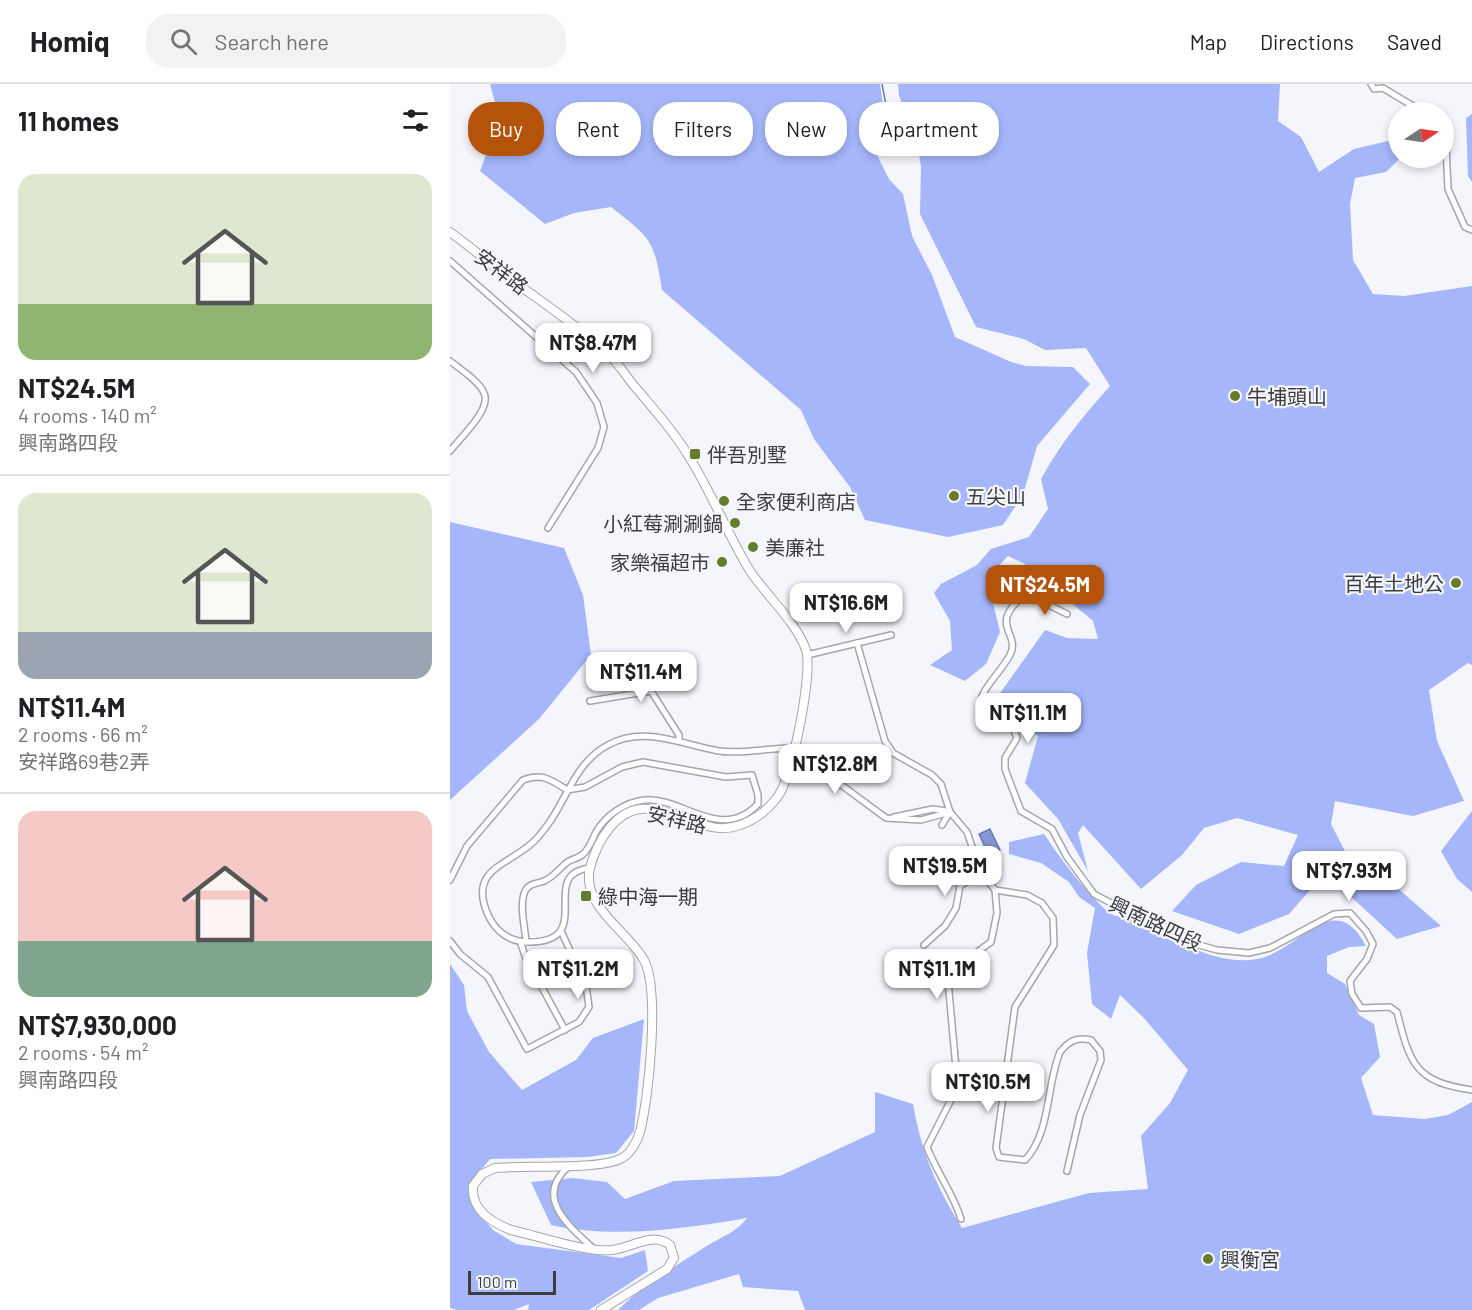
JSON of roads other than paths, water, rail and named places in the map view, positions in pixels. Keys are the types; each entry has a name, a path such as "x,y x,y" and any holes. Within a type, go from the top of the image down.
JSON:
{"street":[{"path":"1368,85 1374,89 1383,88 1406,102"},
{"path":"1447,168 1448,189 1465,227 1472,230"},
{"name":"安祥路","path":"450,232 554,310 616,362 675,434 752,573 798,634 807,655 794,750 780,794 764,812 748,822 727,827 707,827 650,808 633,811 624,814 608,830 590,868 590,893 636,946 646,964 652,993 646,1098 637,1141 628,1154 619,1160 570,1165 515,1165 486,1170 473,1186 476,1205 499,1225 597,1251 615,1250 652,1239 670,1245 674,1258 667,1269 601,1310"},
{"path":"450,261 576,372 597,403 604,427 598,448 548,528"},
{"path":"450,361 483,390 486,400 481,413 450,451"},
{"name":"興南路四段","path":"1067,614 1043,602 1034,592 1029,591 1024,595 1006,616 1005,627 1012,645 1010,655 985,691 981,701 981,709 994,722 1012,726 1017,738 1005,758 1005,769 1021,811 1052,829 1067,856 1094,894 1147,916 1192,944 1249,953 1270,948 1334,914 1350,913 1366,931 1373,944 1367,959 1350,981 1352,994 1361,1008 1390,1007 1397,1012 1404,1037 1417,1067 1433,1081 1472,1090"},
{"path":"807,655 891,635"},
{"path":"857,643 885,741 893,753 932,775 941,784 950,812 967,832 981,872 995,890 997,913 991,942 983,951 959,966 948,981 957,1079 954,1094 927,1147 933,1164 955,1198 961,1219"},
{"path":"590,701 651,691 679,735 678,741"},
{"path":"590,868 575,872 566,882 564,895 567,912 561,931 548,940 509,939 495,929 486,910 483,890 490,872 531,844 549,822 584,763 609,744 660,736 720,752 794,750 886,818 921,820 950,812"},
{"path":"450,880 467,846 523,780 545,776 567,790 585,788 622,767 650,762 720,776 752,775 758,804 750,811 706,819 660,801 645,800 615,811 602,822 581,856 569,861 546,880 529,885 525,889 523,908 525,956 565,1030"},
{"path":"942,825 950,812"},
{"path":"924,945 945,926 956,908 960,886 981,872"},
{"path":"995,890 1027,895 1042,903 1053,918 1054,945 1016,1007 996,1148 999,1157 1025,1160 1038,1140 1060,1052 1068,1042 1080,1038 1090,1040 1100,1051 1101,1060 1080,1115 1067,1171"},
{"path":"450,941 460,954 488,977 526,1049 579,1022 590,998 561,931"},
{"path":"570,1165 559,1175 554,1187 553,1201 567,1222 597,1251"}],"waterway":[{"path":"882,84 885,102"}],"place":[{"name":"牛埔頭山","path":"1235,396"},
{"name":"伴吾別墅","path":"695,454"},
{"name":"五尖山","path":"954,496"},
{"name":"全家便利商店","path":"724,501"},
{"name":"小紅莓涮涮鍋","path":"735,523"},
{"name":"美廉社","path":"753,547"},
{"name":"家樂福超市","path":"722,562"},
{"name":"百年土地公","path":"1456,583"},
{"name":"綠中海一期","path":"586,896"},
{"name":"興衡宮","path":"1208,1259"}]}
